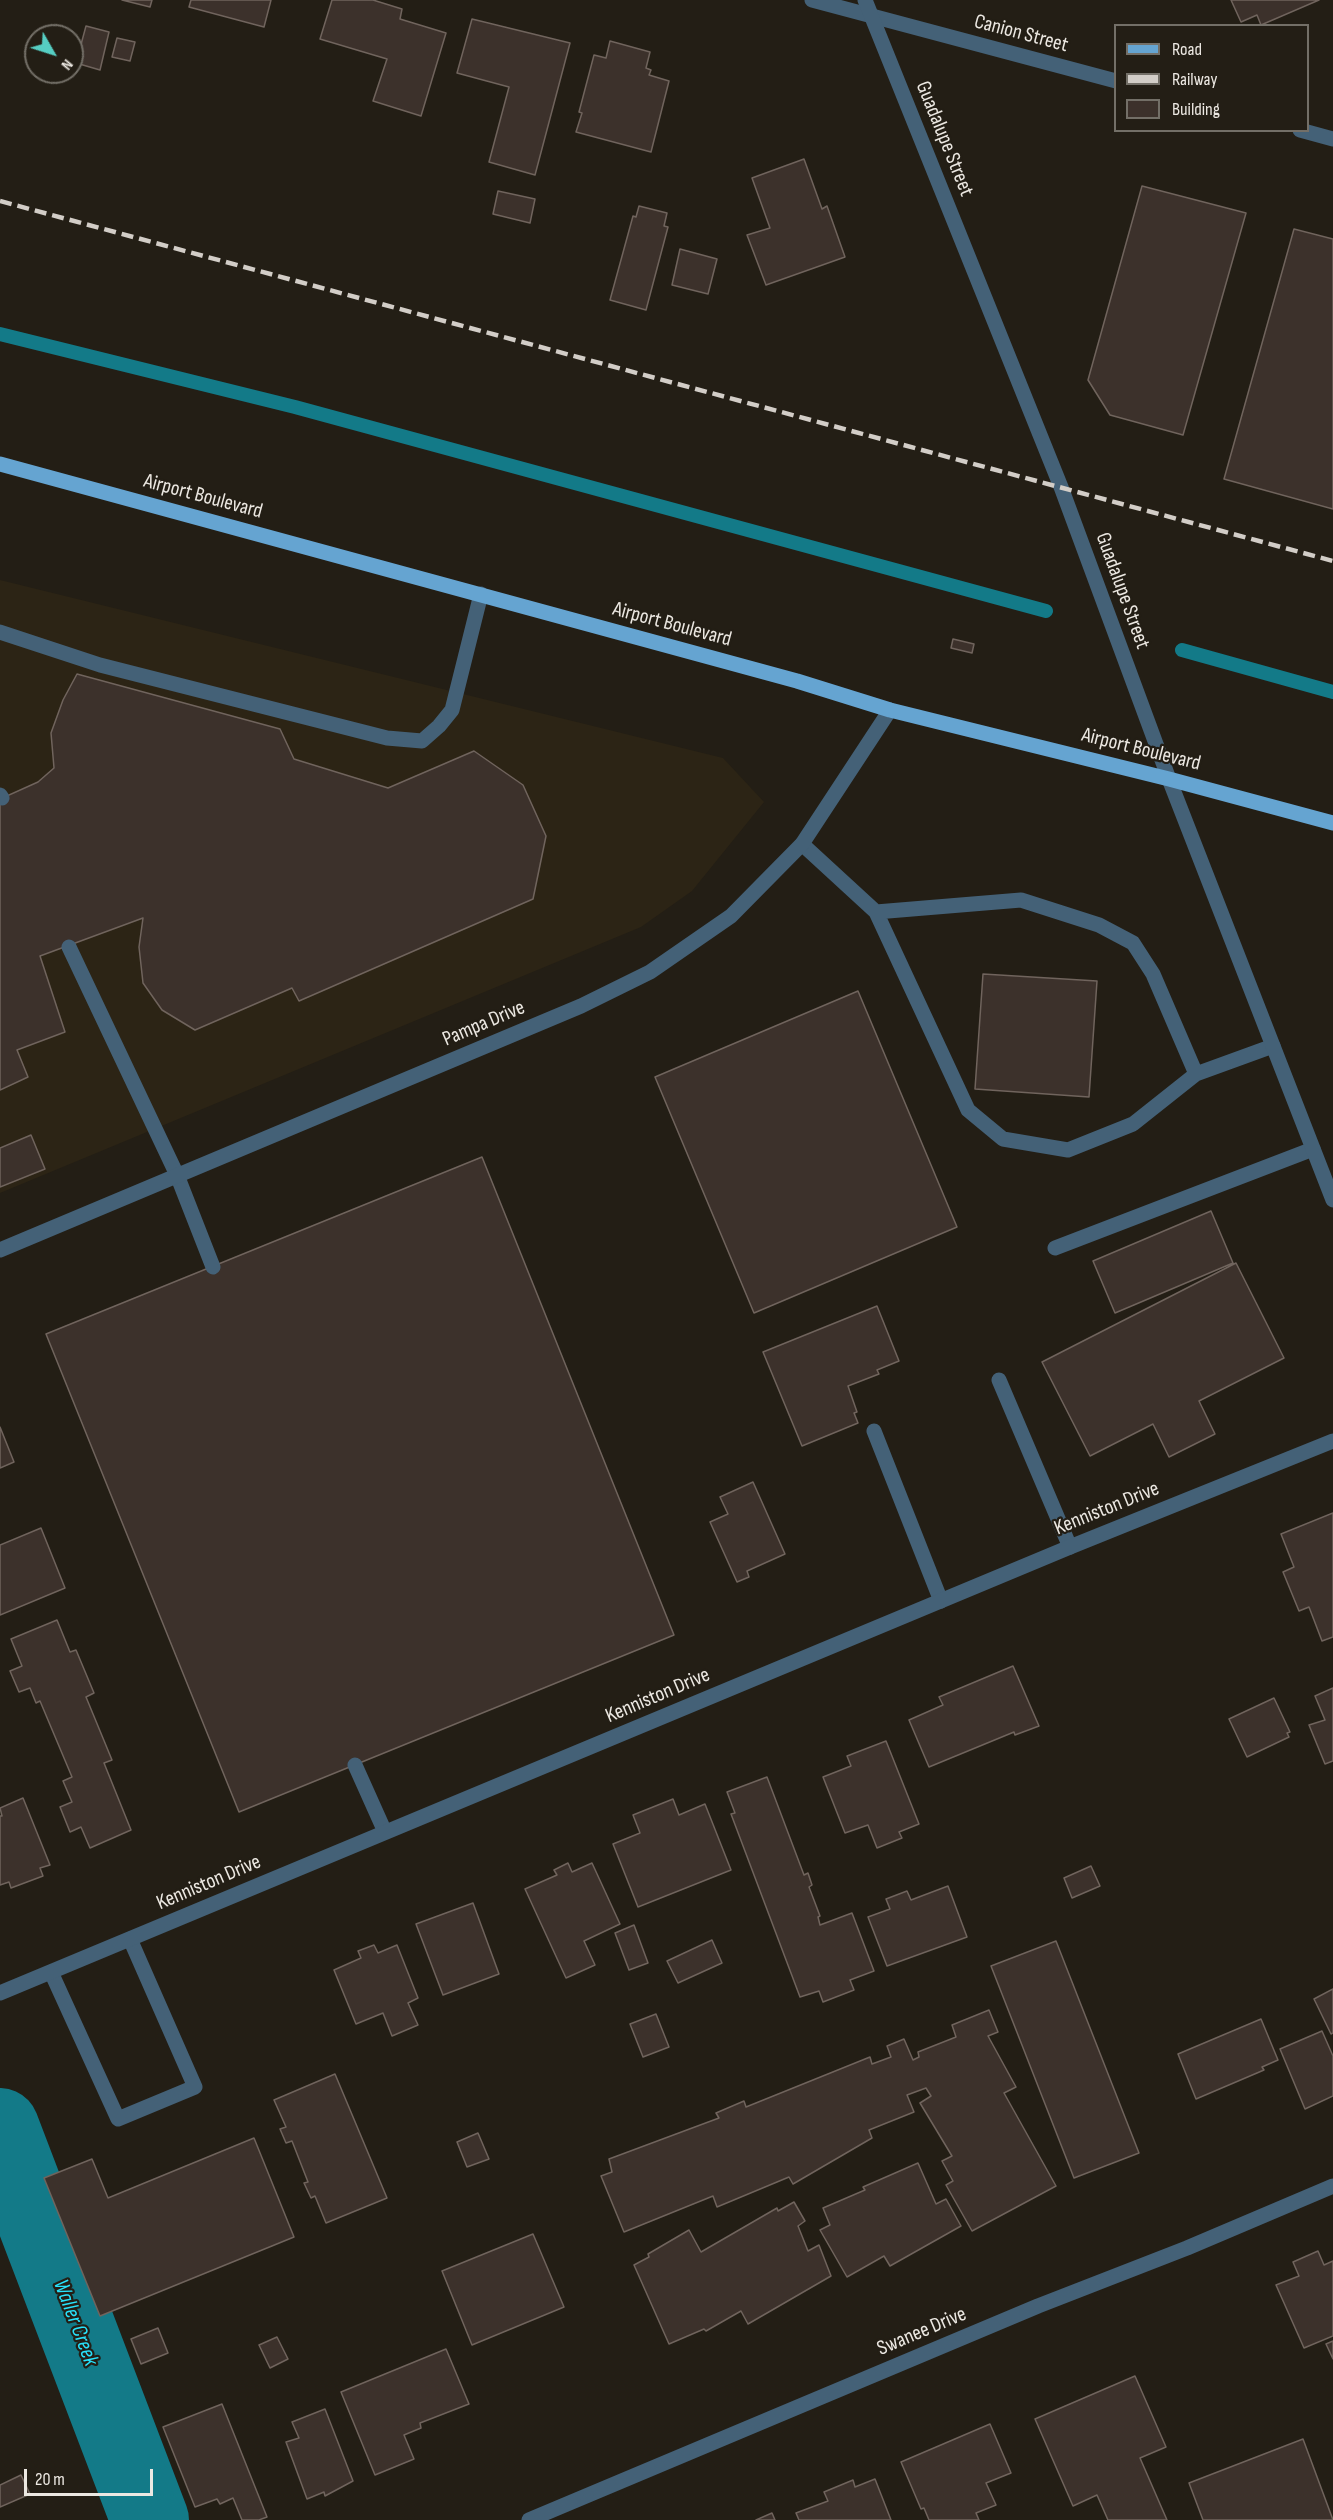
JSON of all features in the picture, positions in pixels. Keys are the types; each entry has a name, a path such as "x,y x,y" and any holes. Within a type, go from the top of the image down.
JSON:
{"main road":[{"name":"Airport Boulevard","path":"0,464 797,681 890,710 1170,779 1333,823"}],"street":[{"name":"Canion Street","path":"812,0 1114,80"},
{"name":"Guadalupe Street","path":"865,0 1061,487 1170,779 1333,1200"},
{"path":"1307,132 1333,139"},
{"path":"0,632 112,668 387,738 422,741 452,710 481,594"},
{"name":"Pampa Drive","path":"0,1250 581,1006 650,972 731,916 802,844 890,710"},
{"path":"802,844 876,912 968,1110 1003,1139 1068,1150 1133,1124 1196,1074 1273,1046"},
{"path":"876,912 1021,900 1099,925 1133,943 1153,974 1196,1074"},
{"path":"69,947 177,1175 213,1266"},
{"path":"1055,1248 1313,1149"},
{"path":"999,1380 1070,1547"},
{"path":"874,1431 941,1601"},
{"name":"Kenniston Drive","path":"0,1993 1070,1547 1333,1441"},
{"path":"355,1765 385,1832"},
{"path":"51,1972 117,2119 195,2087 130,1939"},
{"name":"Swanee Drive","path":"529,2520 1038,2306 1198,2244 1333,2186"}],"shaded area":[{"path":"0,580 723,758 764,802 692,891 641,927 0,1193"}],"building":[{"path":"122,0 152,0 150,7"},
{"path":"191,0 271,0 264,27 189,7"},
{"path":"332,0 373,0 402,9 400,19 446,33 421,116 373,101 387,59 320,39"},
{"path":"1231,0 1319,0 1263,24 1261,24 1257,15 1241,22"},
{"path":"472,19 570,43 535,175 489,162 509,87 457,73"},
{"path":"86,26 109,32 100,70 84,65"},
{"path":"117,38 135,42 130,61 112,57"},
{"path":"610,41 650,52 646,68 651,70 649,75 669,81 651,152 576,132 594,55 606,58"},
{"path":"804,159 822,209 827,206 845,257 766,285 747,235 770,228 752,178"},
{"path":"1142,186 1246,213 1183,435 1110,415 1088,380"},
{"path":"498,191 535,199 530,223 493,214"},
{"path":"639,206 667,213 664,226 668,227 646,310 610,300 633,216 636,217"},
{"path":"1294,229 1333,239 1333,509 1224,479"},
{"path":"680,249 717,259 708,294 672,285"},
{"path":"953,639 974,644 972,653 951,648"},
{"path":"77,674 280,729 294,759 388,788 474,751 523,785 546,836 533,899 299,1001 292,988 195,1030 162,1010 143,983 139,947 143,918 40,956 65,1032 17,1050 28,1077 0,1090 0,799 38,782 54,768 51,733 63,700"},
{"path":"983,974 1097,981 1089,1097 975,1089"},
{"path":"858,991 957,1227 754,1313 655,1077"},
{"path":"31,1135 45,1169 0,1187 0,1148"},
{"path":"482,1157 674,1635 239,1812 46,1334"},
{"path":"1211,1211 1233,1263 1115,1313 1093,1261"},
{"path":"1236,1263 1284,1358 1199,1401 1215,1434 1169,1457 1153,1424 1090,1456 1042,1362"},
{"path":"877,1306 899,1361 877,1370 879,1374 848,1386 857,1412 854,1413 858,1423 802,1446 763,1352"},
{"path":"0,1427 14,1462 0,1468"},
{"path":"753,1482 785,1554 747,1571 749,1577 737,1582 710,1522 728,1514 720,1497"},
{"path":"1333,1513 1333,1637 1322,1641 1309,1607 1299,1611 1283,1572 1294,1567 1281,1534"},
{"path":"41,1528 65,1588 0,1615 0,1545"},
{"path":"57,1620 70,1652 76,1650 94,1693 86,1697 112,1760 104,1763 131,1830 90,1848 81,1827 70,1832 60,1807 72,1802 63,1781 72,1777 40,1701 36,1703 30,1688 19,1692 10,1671 22,1666 11,1639"},
{"path":"1013,1666 1039,1726 1015,1735 1014,1732 929,1767 909,1720 943,1705 939,1697"},
{"path":"1333,1688 1333,1761 1325,1764 1309,1725 1325,1720 1315,1696"},
{"path":"1274,1698 1290,1732 1287,1733 1289,1737 1247,1757 1229,1719"},
{"path":"886,1741 919,1824 899,1832 902,1838 877,1848 868,1825 845,1833 823,1777 851,1766 847,1756"},
{"path":"767,1777 804,1875 808,1873 812,1885 809,1887 820,1916 818,1917 820,1925 852,1913 874,1971 850,1980 854,1990 823,2002 819,1991 800,1997 731,1814 735,1813 727,1792"},
{"path":"23,1798 50,1865 40,1868 43,1876 11,1888 9,1882 0,1885 0,1816 2,1816 0,1808"},
{"path":"673,1799 679,1815 705,1804 731,1870 638,1907 613,1844 640,1833 633,1815"},
{"path":"568,1863 572,1872 592,1863 620,1924 584,1941 595,1965 566,1978 525,1889 557,1875 554,1870"},
{"path":"1091,1866 1100,1886 1072,1898 1064,1878"},
{"path":"948,1886 967,1937 887,1966 868,1917 890,1909 886,1899 907,1891 911,1900"},
{"path":"473,1903 499,1974 443,1995 416,1924"},
{"path":"634,1925 648,1963 629,1970 615,1933"},
{"path":"712,1940 722,1963 678,1983 667,1961"},
{"path":"1056,1941 1139,2153 1074,2178 991,1966"},
{"path":"374,1945 378,1953 397,1945 418,1998 408,2003 418,2025 392,2036 383,2013 356,2024 334,1970 361,1958 358,1951"},
{"path":"1333,1989 1333,2033 1331,2034 1314,1999"},
{"path":"989,2010 998,2032 988,2036 1016,2087 1004,2093 1056,2186 972,2231 946,2185 953,2181 942,2161 952,2156 920,2103 931,2096 926,2088 907,2095 914,2112 869,2130 872,2138 793,2184 789,2177 717,2207 713,2196 624,2232 601,2176 612,2172 609,2159 719,2118 716,2113 744,2101 746,2107 870,2057 872,2064 891,2057 887,2046 904,2039 913,2060 919,2057 918,2052 956,2037 952,2025"},
{"path":"656,2014 669,2047 643,2057 630,2024"},
{"path":"1261,2019 1278,2060 1262,2067 1264,2070 1196,2099 1178,2054"},
{"path":"1322,2031 1333,2056 1333,2096 1305,2109 1280,2049"},
{"path":"335,2074 387,2198 326,2223 315,2196 311,2198 304,2183 308,2182 292,2141 286,2143 280,2129 286,2127 274,2100"},
{"path":"478,2133 489,2159 467,2167 457,2142"},
{"path":"254,2138 294,2237 100,2316 44,2178 92,2159 108,2198"},
{"path":"918,2163 936,2204 946,2199 961,2226 890,2266 884,2256 847,2277 820,2230 830,2225 823,2208 865,2190 863,2187"},
{"path":"794,2202 805,2221 798,2226 808,2251 819,2245 831,2276 748,2324 741,2311 706,2331 704,2329 669,2344 634,2265 689,2230 701,2252 777,2208 778,2211"},
{"path":"533,2234 564,2307 472,2345 442,2271"},
{"path":"1318,2251 1324,2265 1333,2261 1333,2336 1304,2348 1276,2285 1299,2276 1293,2262"},
{"path":"158,2328 168,2353 141,2364 131,2339"},
{"path":"277,2337 288,2359 270,2368 259,2345"},
{"path":"1333,2341 1333,2359 1326,2344"},
{"path":"446,2349 469,2404 420,2423 421,2428 404,2435 414,2459 375,2475 341,2392"},
{"path":"1135,2376 1166,2447 1140,2458 1167,2520 1108,2520 1097,2495 1073,2506 1035,2419"},
{"path":"222,2404 267,2517 259,2520 242,2520 233,2498 220,2504 217,2499 195,2507 163,2427"},
{"path":"325,2409 353,2481 325,2496 324,2492 307,2499 286,2442 299,2438 292,2422"},
{"path":"990,2424 1011,2473 986,2483 996,2505 976,2513 979,2520 929,2520 924,2508 921,2509 901,2462"},
{"path":"1303,2439 1333,2520 1203,2520 1189,2483"},
{"path":"21,2475 30,2494 0,2507 0,2485"},
{"path":"875,2479 891,2520 799,2520 796,2513 828,2501 824,2492 853,2480 855,2487"},
{"path":"772,2513 775,2520 756,2520"}],"waterway":[{"path":"0,334 295,407 1046,611"},
{"path":"1182,650 1333,692"},
{"name":"Waller Creek","path":"0,2127 150,2520"}],"railway":[{"path":"0,201 1333,561"}]}
